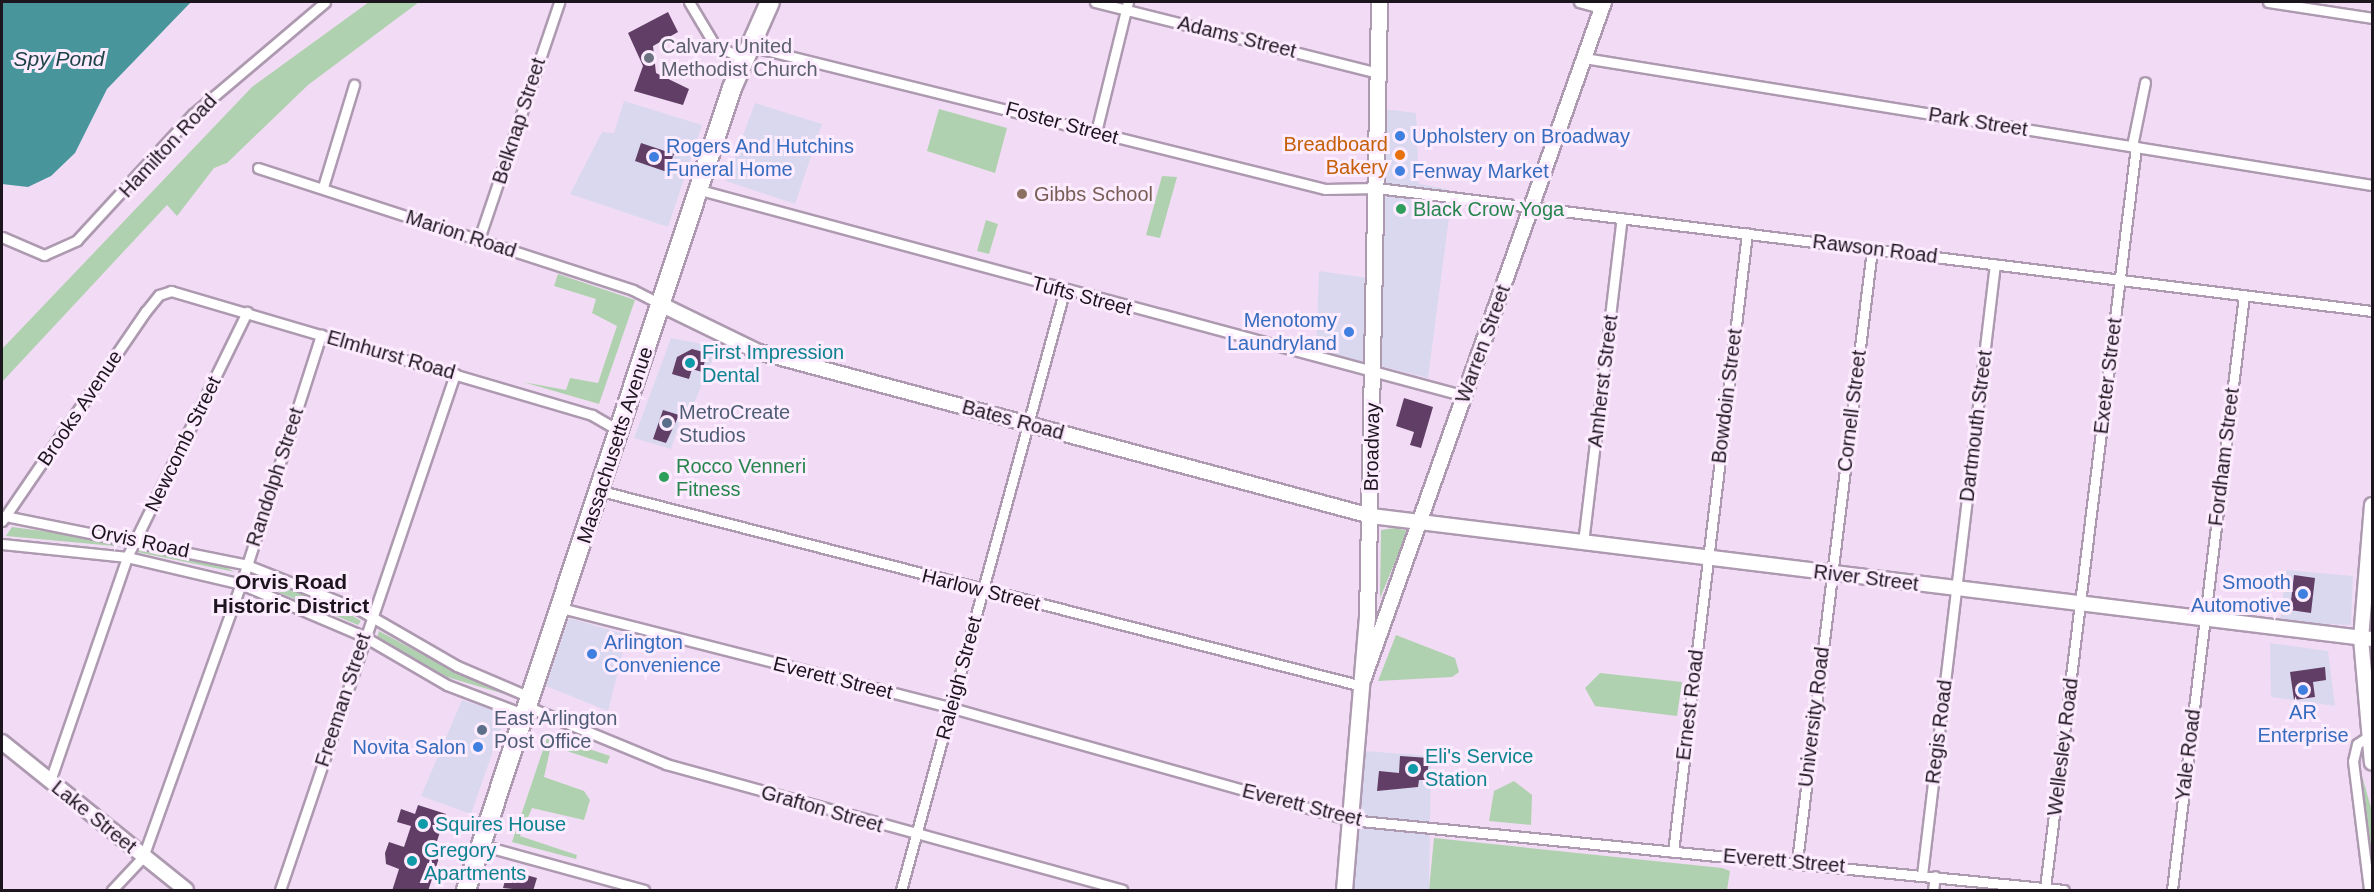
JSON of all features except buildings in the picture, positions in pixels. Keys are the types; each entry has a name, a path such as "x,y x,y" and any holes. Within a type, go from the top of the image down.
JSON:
{"highway":[{"name":"Massachusetts Avenue","path":"466,891 746,53 770,2"}],"main road":[{"name":"Broadway","path":"1344,891 1362,686 1371,516 1379,2"}],"street":[{"name":"Hamilton Road","path":"2,237 44,255 77,240 193,114 325,2"},
{"name":"Belknap Street","path":"479,240 559,2"},
{"name":"Foster Street","path":"689,2 714,44 746,53 1096,132 1325,189 1377,188"},
{"name":"Adams Street","path":"1095,2 1127,5 1378,73"},
{"path":"1580,2 1603,5"},
{"path":"2268,2 2373,18"},
{"path":"1096,132 1127,5"},
{"name":"Warren Street","path":"1362,686 1422,524 1603,5"},
{"name":"Park Street","path":"1584,58 2373,185"},
{"name":"Exeter Street","path":"2080,606 2134,147 2145,82"},
{"path":"323,187 354,85"},
{"name":"Marion Road","path":"258,168 323,187 662,305"},
{"name":"Rawson Road","path":"1377,188 2373,311"},
{"name":"Tufts Street","path":"700,190 1064,292 1373,374 1465,396"},
{"name":"Amherst Street","path":"1583,543 1622,218"},
{"name":"Bowdoin Street","path":"1708,558 1747,233"},
{"name":"Cornell Street","path":"1832,574 1872,249"},
{"name":"Dartmouth Street","path":"1956,588 1995,264"},
{"name":"Elmhurst Road","path":"159,295 171,291 247,312 592,415 620,431"},
{"name":"Raleigh Street","path":"900,891 952,708 1064,292"},
{"name":"Brooks Avenue","path":"3,519 159,295"},
{"name":"Fordham Street","path":"2204,620 2244,295"},
{"name":"Bates Road","path":"662,305 759,352 1371,516"},
{"name":"Newcomb Street","path":"50,781 127,557 247,312"},
{"name":"Randolph Street","path":"143,856 241,584 321,334"},
{"name":"Freeman Street","path":"280,891 363,636 454,374"},
{"name":"Harlow Street","path":"601,491 982,591 1362,686"},
{"path":"2373,505 2367,639 2369,735 2373,763"},
{"name":"River Street","path":"1371,516 1956,588 2080,606 2367,639"},
{"name":"Orvis Road","path":"3,519 136,538 247,565 370,617 529,706"},
{"name":"Orvis Road","path":"2,543 127,557 241,584 363,636 447,686 529,706"},
{"name":"Ernest Road","path":"1673,852 1708,558"},
{"name":"University Road","path":"1797,861 1832,574"},
{"name":"Regis Road","path":"1922,875 1956,588"},
{"name":"Wellesley Road","path":"2045,888 2080,606"},
{"name":"Everett Street","path":"561,608 952,708 1350,820 1673,852 1797,861 2062,890"},
{"name":"Yale Road","path":"2172,891 2204,620"},
{"name":"Grafton Street","path":"529,706 666,764 1122,891"},
{"path":"2369,735 2354,752 2355,783 2370,887"},
{"name":"Lake Street","path":"2,742 186,891"},
{"path":"481,845 644,891"},
{"path":"112,891 143,856"},
{"path":"1933,891 1935,876"}],"shaded area":[{"path":"369,2 419,2 308,85 227,163 214,168 177,216 167,205 2,382 2,349 252,87"},
{"path":"624,101 702,125 668,227 570,194 602,132 614,133"},
{"path":"755,103 822,124 795,204 726,181"},
{"path":"939,109 1007,128 995,173 927,151"},
{"path":"1383,109 1416,113 1419,184 1447,189 1450,210 1428,378 1316,350 1319,271 1382,280"},
{"path":"1162,176 1177,177 1160,238 1146,235"},
{"path":"986,220 998,224 989,254 977,251"},
{"path":"558,274 635,300 599,404 523,382 566,390 570,378 598,383 617,326 592,313 596,299 554,286"},
{"path":"671,338 718,347 690,413 683,411 671,449 634,438"},
{"path":"12,527 125,542 125,547 6,536"},
{"path":"1395,528 1408,531 1380,598 1381,530"},
{"path":"137,547 218,563 235,572 137,552"},
{"path":"2286,570 2353,576 2351,625 2280,622"},
{"path":"254,576 332,603 361,621 358,625 266,587 252,581"},
{"path":"569,618 627,635 608,711 546,686"},
{"path":"379,631 444,666 510,691 511,696 447,677 377,638"},
{"path":"1396,635 1455,658 1459,672 1452,677 1378,681"},
{"path":"2270,643 2328,651 2335,706 2271,697"},
{"path":"1600,673 1682,682 1677,716 1595,706 1585,688"},
{"path":"462,700 506,714 471,814 421,796"},
{"path":"548,735 610,756 607,764 551,746 544,777 584,791 590,800 584,820 532,808 520,836 577,855 576,859 512,842"},
{"path":"1365,751 1431,756 1429,890 1353,890"},
{"path":"2359,766 2372,811 2372,873"},
{"path":"1514,781 1532,795 1531,825 1489,821 1494,791"},
{"path":"1434,838 1722,868 1730,871 1727,890 1429,890"}],"water":[{"name":"Spy Pond","path":"2,2 191,2 107,89 75,153 51,176 28,187 2,184"}],"place":[{"name":"Calvary United Methodist Church","path":"649,58"},
{"name":"Upholstery on Broadway","path":"1400,136"},
{"name":"Breadboard Bakery","path":"1400,155"},
{"name":"Rogers And Hutchins Funeral Home","path":"654,157"},
{"name":"Fenway Market","path":"1400,171"},
{"name":"Gibbs School","path":"1022,194"},
{"name":"Black Crow Yoga","path":"1401,209"},
{"name":"Menotomy Laundryland","path":"1349,332"},
{"name":"First Impression Dental","path":"690,363"},
{"name":"MetroCreate Studios","path":"667,423"},
{"name":"Rocco Venneri Fitness","path":"664,477"},
{"name":"Smooth Automotive","path":"2303,594"},
{"name":"Arlington Convenience","path":"592,654"},
{"name":"AR Enterprise","path":"2303,690"},
{"name":"East Arlington Post Office","path":"482,730"},
{"name":"Novita Salon","path":"478,747"},
{"name":"Eli's Service Station","path":"1413,769"},
{"name":"Squires House","path":"423,824"},
{"name":"Gregory Apartments","path":"412,861"}],"district":[{"name":"Orvis Road Historic District","path":"291,594"}]}
